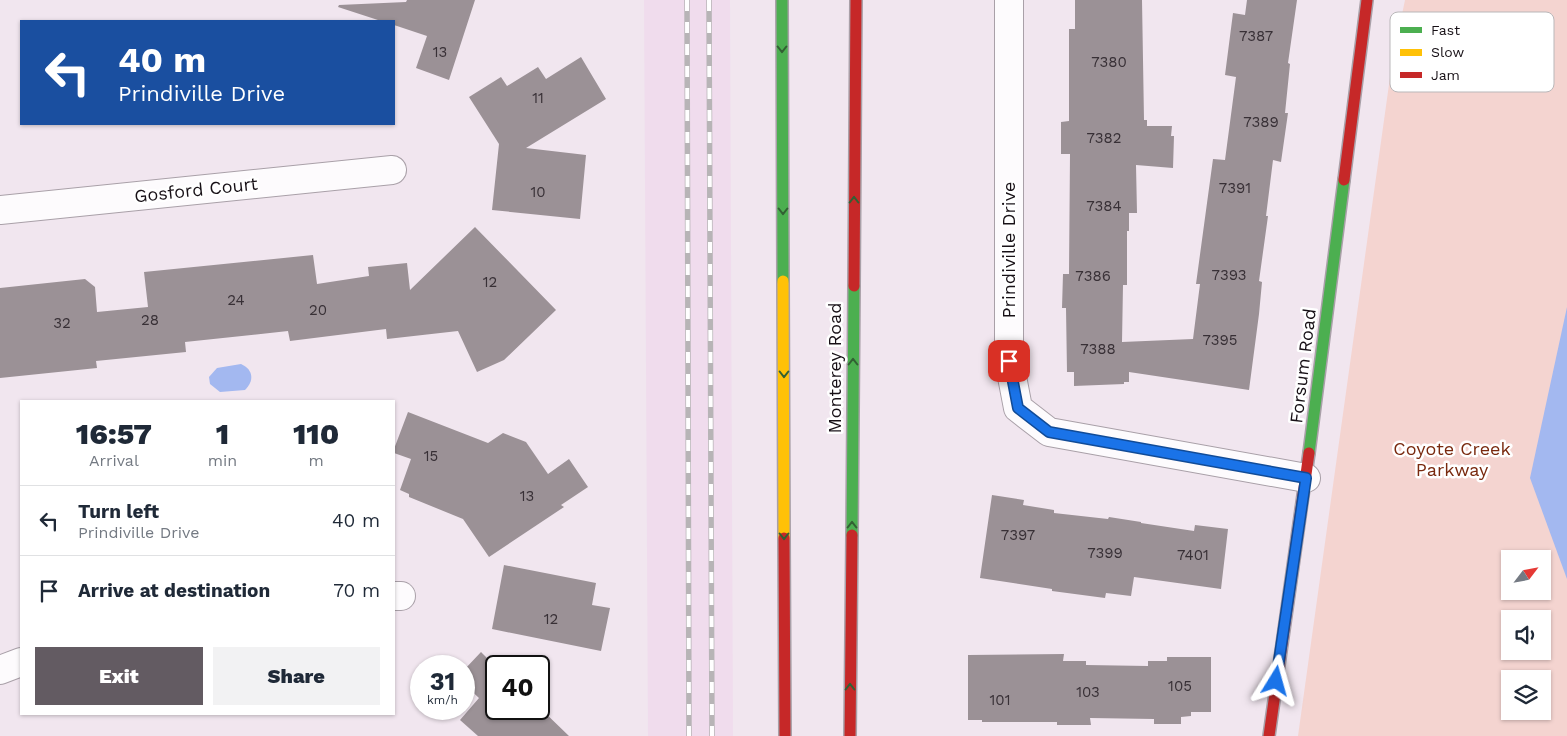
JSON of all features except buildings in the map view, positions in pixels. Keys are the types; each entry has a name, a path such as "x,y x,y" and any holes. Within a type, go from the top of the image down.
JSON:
{"main road":[{"path":"782,0 785,736"},
{"name":"Monterey Road","path":"850,736 856,0"},
{"name":"Forsum Road","path":"1268,736 1306,478 1367,0"}],"street":[{"name":"Prindiville Drive","path":"1009,0 1009,361 1018,408 1049,432 1306,478"},
{"name":"Gosford Court","path":"0,210 392,170"},
{"path":"0,670 20,662"}],"shaded area":[{"path":"644,0 730,0 733,736 648,736"}],"green space":[{"name":"Coyote Creek Parkway","path":"1405,0 1567,0 1567,736 1298,736 1390,77 1390,92 1554,92 1554,12 1403,12"}],"water":[{"path":"1567,307 1567,579 1530,478"},
{"path":"241,364 248,369 251,376 250,383 245,390 220,392 210,384 209,377 217,368"}],"railway":[{"path":"687,0 689,736"},
{"path":"709,0 712,736"}],"traffic: fast":[{"path":"782,0 783,281"},
{"path":"1309,453 1344,180"},
{"path":"852,535 854,286"}],"traffic: slow":[{"path":"783,281 784,538"}],"traffic: jam":[{"path":"854,286 856,0"},
{"path":"1344,180 1367,0"},
{"path":"1269,736 1309,453"},
{"path":"850,736 852,535"},
{"path":"784,538 785,736"}],"route":[{"path":"1009,361 1018,408 1049,432 1306,478 1276,681"}]}
